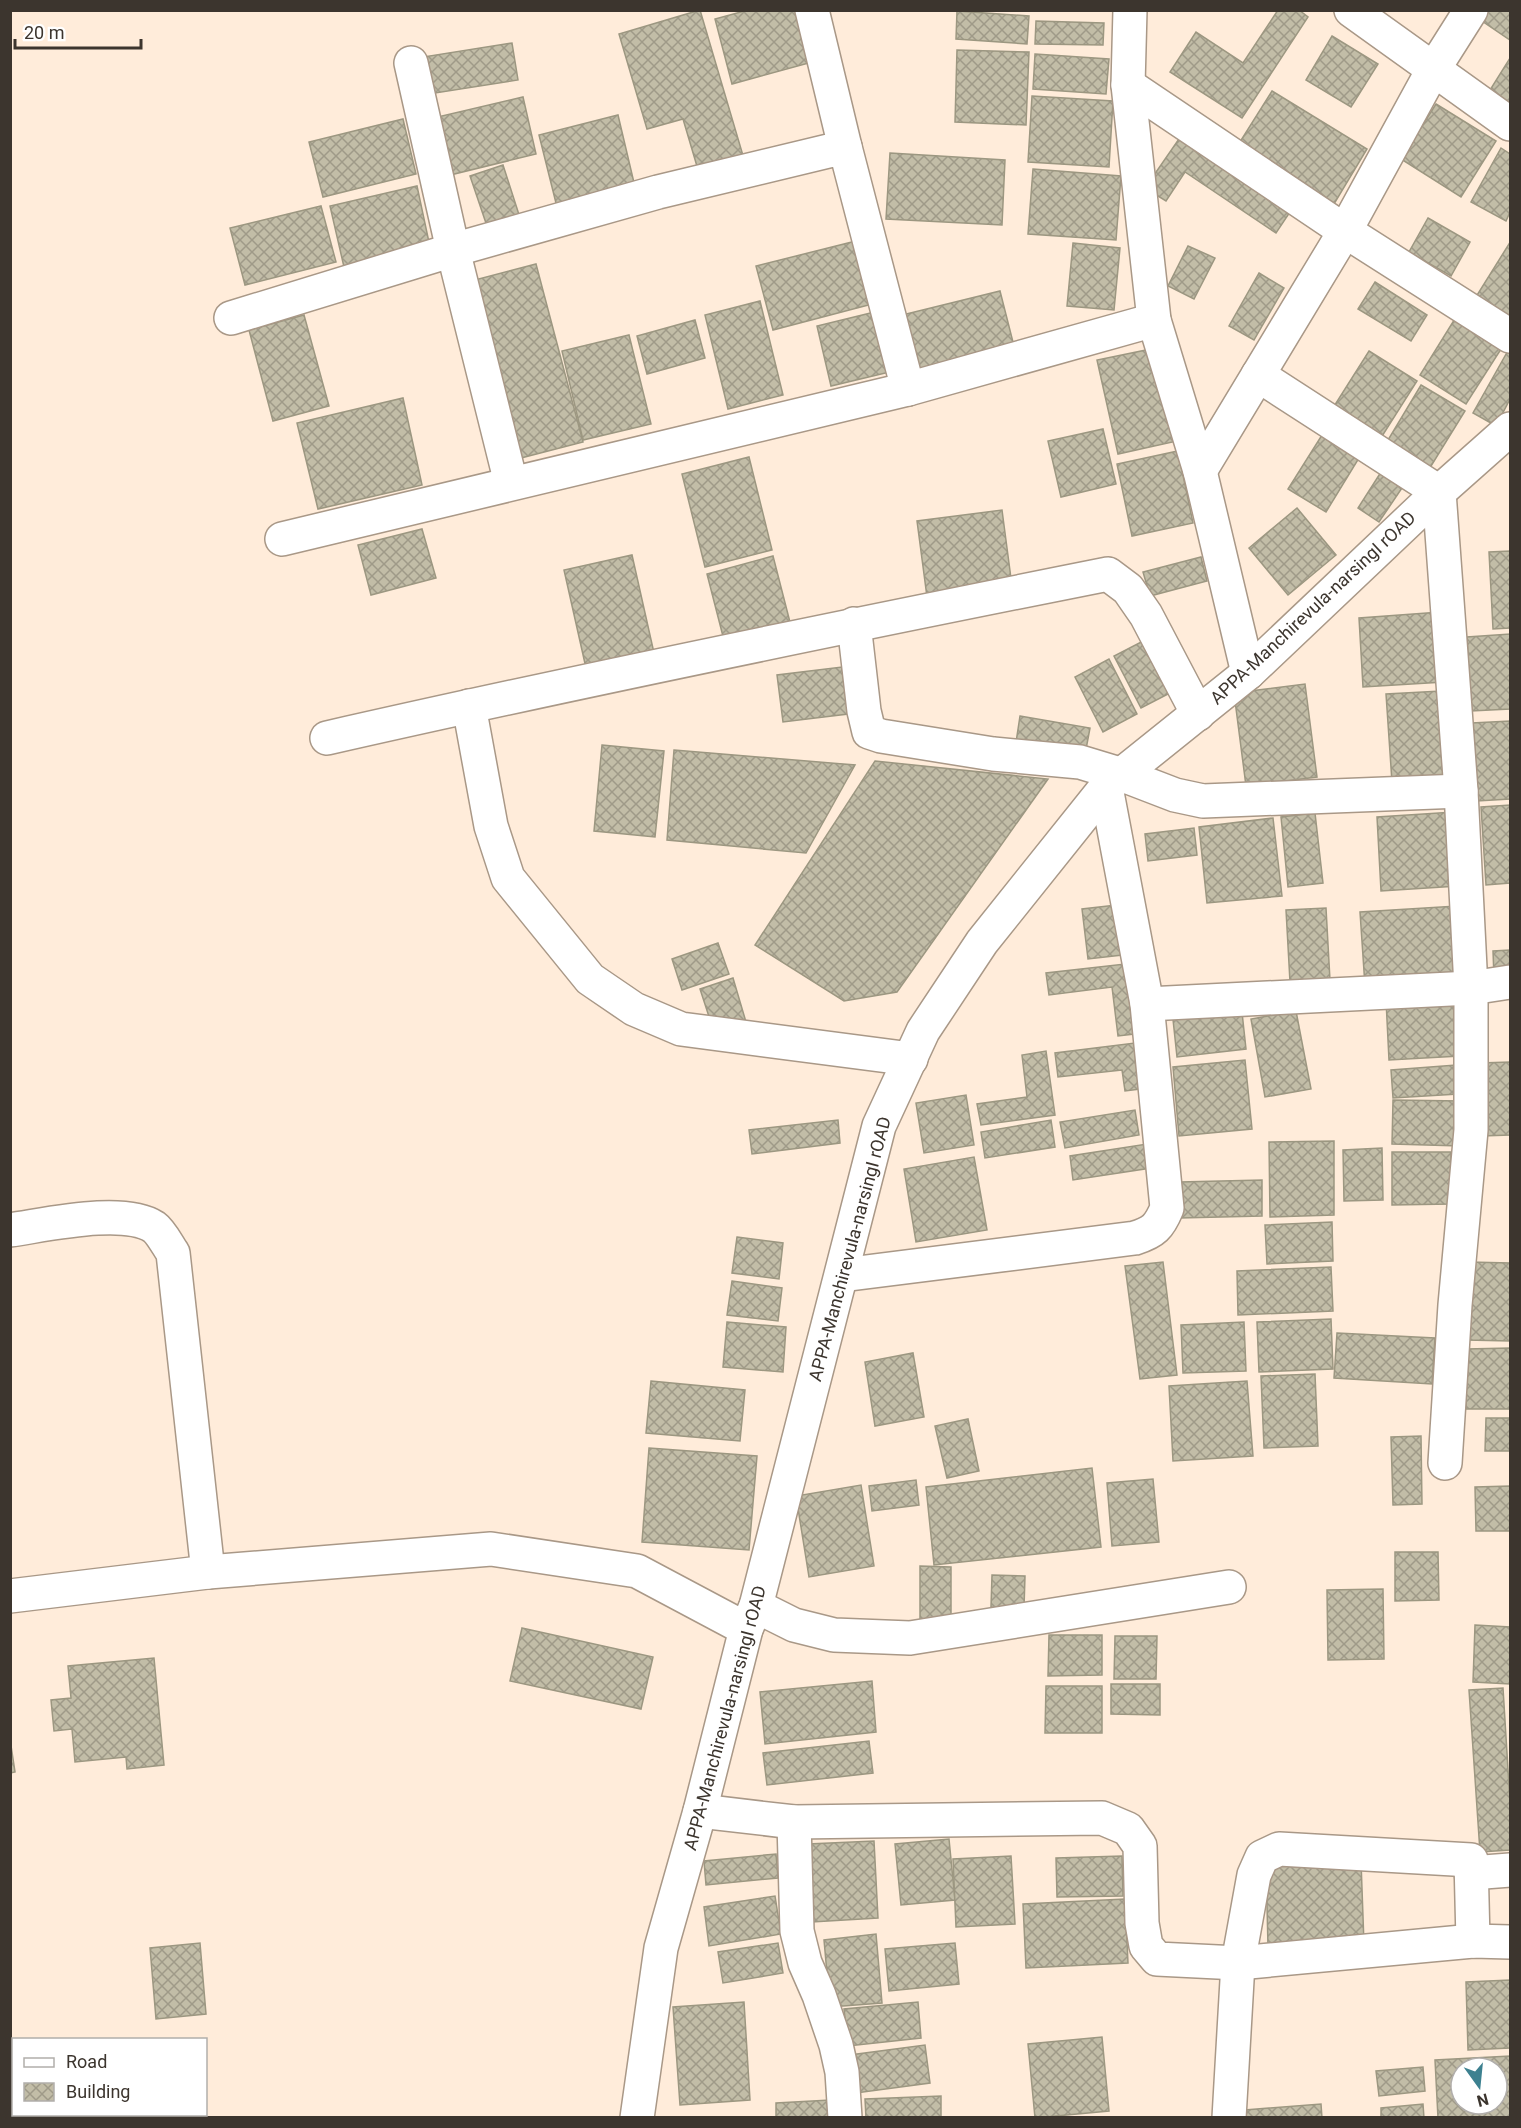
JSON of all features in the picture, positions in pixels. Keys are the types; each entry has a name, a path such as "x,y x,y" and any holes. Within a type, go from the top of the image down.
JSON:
{"street":[{"path":"812,10 908,388"},
{"path":"1130,10 1128,85 1154,320 1200,471 1248,673"},
{"path":"1351,10 1510,124"},
{"path":"1200,471 1344,231 1433,70 1471,10"},
{"path":"411,63 453,250 511,483"},
{"path":"1128,85 1344,231 1510,336"},
{"path":"231,318 453,250 658,192 845,147"},
{"path":"282,539 908,388 1154,320"},
{"path":"1258,375 1438,492 1461,791 1471,988 1471,1130 1455,1305 1445,1463"},
{"name":"APPA-Manchirevula-narsingI rOAD","path":"637,2118 661,1948 700,1811 842,1275 879,1126 923,1031 982,942 1115,781 1248,673 1438,492 1510,429"},
{"path":"327,738 854,624 1108,574 1128,588 1146,615 1198,714"},
{"path":"854,624 864,711 869,732 894,739 993,754 1080,762 1115,781 1203,801 1461,791"},
{"path":"469,706 491,826 508,878 590,979 634,1009 681,1029 911,1059"},
{"path":"842,1275 1135,1238 1151,1233 1161,1221 1167,1208 1147,1004 1115,781"},
{"path":"1147,1004 1471,988 1510,982"},
{"path":"10,1230 99,1217 132,1220 155,1227 173,1253 208,1572"},
{"path":"10,1596 208,1572 491,1549 638,1571 751,1618 795,1625 834,1635 910,1638 1229,1587"},
{"path":"700,1811 794,1822 1102,1818 1128,1829 1140,1846 1142,1923 1146,1946 1157,1959 1238,1964 1473,1941 1510,1942"},
{"path":"794,1822 797,1931 805,1963 836,2045 842,2072 845,2118"},
{"path":"1229,2118 1238,1964 1254,1875 1262,1857 1279,1849 1472,1860 1473,1941"},
{"path":"1472,1873 1510,1869"}],"building":[{"path":"700,10 744,159 699,173 683,119 647,129 619,34"},
{"path":"748,10 803,10 816,61 732,84 715,19"},
{"path":"1278,10 1299,10 1308,17 1242,118 1170,72 1196,32 1243,63"},
{"path":"1489,10 1510,10 1510,40 1482,21"},
{"path":"957,11 1029,16 1027,44 956,39"},
{"path":"1036,21 1104,23 1103,45 1035,44"},
{"path":"1332,36 1378,64 1351,107 1306,80"},
{"path":"512,43 518,80 429,94 423,57"},
{"path":"957,50 1029,52 1026,125 955,122"},
{"path":"1035,54 1109,59 1106,94 1033,89"},
{"path":"1510,58 1510,114 1485,98"},
{"path":"1272,91 1367,149 1334,204 1238,145"},
{"path":"1032,96 1113,101 1109,167 1028,162"},
{"path":"523,97 536,154 442,177 429,119"},
{"path":"1436,104 1496,141 1461,197 1401,159"},
{"path":"618,115 635,187 557,207 539,135"},
{"path":"403,119 416,174 323,197 309,142"},
{"path":"1181,136 1292,209 1276,233 1185,172 1166,201 1145,188"},
{"path":"1501,148 1510,154 1510,212 1506,221 1471,202"},
{"path":"890,153 1005,160 1002,225 886,219"},
{"path":"503,165 522,224 490,235 470,176"},
{"path":"1033,169 1121,176 1116,240 1028,234"},
{"path":"417,186 430,247 344,267 330,206"},
{"path":"321,206 336,262 245,285 230,228"},
{"path":"1428,218 1470,242 1451,276 1409,252"},
{"path":"864,239 880,302 773,330 756,266"},
{"path":"1073,243 1120,248 1114,310 1067,306"},
{"path":"1510,245 1510,322 1474,300"},
{"path":"1188,246 1215,258 1194,299 1168,286"},
{"path":"536,264 583,442 517,459 471,281"},
{"path":"1259,273 1284,288 1254,340 1229,326"},
{"path":"1375,282 1427,315 1411,341 1358,309"},
{"path":"1000,291 1015,350 916,375 902,315"},
{"path":"760,301 783,395 728,409 705,315"},
{"path":"883,310 898,370 831,386 817,326"},
{"path":"304,315 329,406 273,421 249,330"},
{"path":"1456,317 1503,346 1466,404 1420,375"},
{"path":"695,320 705,358 647,374 637,336"},
{"path":"629,335 651,424 583,440 562,351"},
{"path":"1510,347 1510,399 1496,426 1473,413"},
{"path":"1156,348 1177,441 1118,454 1097,360"},
{"path":"1369,351 1417,381 1379,441 1331,411"},
{"path":"1421,385 1465,411 1428,471 1385,445"},
{"path":"403,398 422,485 318,509 297,423"},
{"path":"1103,429 1116,484 1061,497 1048,441"},
{"path":"1322,435 1359,458 1326,512 1288,489"},
{"path":"1178,451 1193,523 1132,536 1117,464"},
{"path":"749,457 772,550 705,567 682,474"},
{"path":"1381,472 1404,485 1379,522 1358,508"},
{"path":"1297,508 1336,555 1288,595 1249,548"},
{"path":"1002,510 1012,586 927,597 917,521"},
{"path":"422,529 436,578 371,595 358,545"},
{"path":"1510,551 1510,628 1493,629 1489,552"},
{"path":"632,555 654,653 586,668 564,570"},
{"path":"773,556 792,630 726,648 707,574"},
{"path":"1201,557 1207,581 1150,596 1143,572"},
{"path":"1440,612 1444,682 1363,687 1359,618"},
{"path":"1510,634 1510,709 1471,711 1467,637"},
{"path":"1147,639 1174,691 1141,708 1114,656"},
{"path":"1109,659 1137,714 1103,732 1075,677"},
{"path":"842,667 848,714 783,722 777,675"},
{"path":"1305,684 1317,777 1246,786 1234,693"},
{"path":"1441,691 1447,779 1392,782 1386,694"},
{"path":"1020,716 1090,728 1084,760 1015,749"},
{"path":"1510,721 1510,799 1477,801 1472,723"},
{"path":"602,745 664,751 655,837 594,831"},
{"path":"674,750 855,765 806,853 667,840"},
{"path":"875,761 1048,779 897,992 844,1001 755,945"},
{"path":"1510,805 1510,883 1486,885 1481,807"},
{"path":"1454,812 1458,886 1381,891 1377,817"},
{"path":"1315,813 1323,883 1288,887 1281,817"},
{"path":"1273,818 1282,896 1207,903 1199,827"},
{"path":"1194,828 1197,855 1148,861 1145,834"},
{"path":"1125,904 1131,954 1088,959 1082,909"},
{"path":"1457,906 1461,980 1365,986 1360,912"},
{"path":"1326,908 1330,980 1290,982 1286,910"},
{"path":"718,943 729,974 682,990 672,959"},
{"path":"1510,950 1510,976 1494,977 1493,951"},
{"path":"1134,963 1143,1033 1118,1036 1112,987 1049,995 1046,973"},
{"path":"733,978 746,1022 714,1032 700,989"},
{"path":"1457,996 1460,1056 1389,1060 1386,1000"},
{"path":"1241,1003 1246,1049 1177,1057 1172,1010"},
{"path":"1296,1011 1311,1089 1265,1097 1251,1019"},
{"path":"1143,1042 1148,1088 1125,1091 1122,1070 1058,1077 1055,1053"},
{"path":"1046,1051 1055,1115 981,1125 977,1104 1027,1097 1022,1055"},
{"path":"1245,1060 1252,1129 1179,1136 1173,1067"},
{"path":"1510,1062 1510,1135 1482,1136 1480,1063"},
{"path":"1456,1065 1458,1094 1393,1098 1391,1070"},
{"path":"966,1095 974,1145 924,1153 916,1103"},
{"path":"1393,1100 1461,1101 1460,1146 1392,1144"},
{"path":"1135,1110 1139,1135 1065,1148 1060,1122"},
{"path":"838,1120 840,1143 752,1154 749,1130"},
{"path":"1051,1120 1055,1147 985,1158 981,1132"},
{"path":"1334,1141 1334,1215 1270,1217 1269,1142"},
{"path":"1147,1144 1151,1168 1073,1180 1070,1156"},
{"path":"1382,1148 1383,1200 1344,1201 1343,1150"},
{"path":"1392,1152 1451,1152 1451,1204 1392,1205"},
{"path":"974,1157 987,1230 916,1242 904,1169"},
{"path":"1262,1180 1262,1216 1180,1218 1180,1182"},
{"path":"1332,1222 1333,1261 1267,1264 1265,1225"},
{"path":"737,1237 783,1243 779,1279 732,1273"},
{"path":"1163,1262 1177,1375 1140,1379 1125,1266"},
{"path":"1469,1262 1510,1263 1510,1341 1466,1340"},
{"path":"1331,1267 1333,1311 1238,1315 1237,1271"},
{"path":"732,1281 782,1288 778,1321 727,1315"},
{"path":"1331,1319 1333,1369 1259,1372 1257,1322"},
{"path":"727,1322 786,1327 783,1372 723,1367"},
{"path":"1244,1322 1246,1371 1183,1373 1181,1325"},
{"path":"1337,1333 1435,1338 1432,1384 1334,1378"},
{"path":"1510,1348 1510,1409 1466,1409 1466,1349"},
{"path":"913,1353 924,1417 875,1426 865,1362"},
{"path":"1315,1374 1318,1446 1264,1448 1261,1376"},
{"path":"651,1381 745,1390 740,1441 646,1433"},
{"path":"1247,1381 1253,1456 1173,1461 1169,1386"},
{"path":"1486,1418 1510,1418 1510,1451 1485,1451"},
{"path":"968,1419 979,1471 947,1478 935,1426"},
{"path":"1421,1436 1422,1504 1393,1505 1391,1437"},
{"path":"649,1448 757,1456 749,1550 642,1542"},
{"path":"1092,1468 1101,1547 934,1565 926,1487"},
{"path":"1153,1479 1159,1542 1112,1546 1107,1483"},
{"path":"916,1480 919,1505 872,1511 869,1486"},
{"path":"861,1485 874,1566 809,1577 796,1496"},
{"path":"1510,1486 1510,1531 1476,1531 1475,1487"},
{"path":"1395,1552 1438,1552 1439,1600 1395,1601"},
{"path":"920,1566 951,1567 951,1630 920,1630"},
{"path":"992,1575 1025,1576 1024,1608 991,1607"},
{"path":"1383,1589 1384,1659 1328,1660 1327,1590"},
{"path":"1475,1625 1510,1627 1510,1684 1473,1682"},
{"path":"522,1628 653,1657 641,1709 510,1681"},
{"path":"1049,1635 1102,1635 1102,1675 1048,1676"},
{"path":"1115,1636 1157,1636 1156,1679 1114,1679"},
{"path":"154,1658 164,1765 127,1769 126,1757 75,1762 72,1729 54,1731 51,1700 71,1698 68,1666"},
{"path":"872,1681 876,1732 765,1744 760,1692"},
{"path":"1111,1684 1160,1684 1160,1715 1111,1714"},
{"path":"1046,1686 1102,1686 1102,1733 1045,1733"},
{"path":"1503,1688 1510,1802 1510,1850 1480,1852 1469,1690"},
{"path":"10,1739 15,1772 10,1773"},
{"path":"869,1741 873,1773 767,1785 763,1753"},
{"path":"949,1839 955,1900 901,1905 895,1844"},
{"path":"874,1841 878,1918 812,1922 808,1844"},
{"path":"776,1854 778,1878 706,1885 704,1861"},
{"path":"1011,1856 1015,1924 956,1927 953,1859"},
{"path":"1122,1856 1123,1896 1057,1897 1056,1858"},
{"path":"1361,1861 1364,1944 1268,1947 1266,1864"},
{"path":"775,1896 781,1934 709,1946 704,1907"},
{"path":"1125,1899 1128,1963 1026,1968 1023,1904"},
{"path":"876,1934 882,2003 830,2007 824,1940"},
{"path":"200,1943 206,2014 156,2019 150,1948"},
{"path":"778,1943 783,1973 723,1983 718,1952"},
{"path":"955,1943 959,1984 889,1991 885,1949"},
{"path":"1510,1980 1510,2048 1468,2050 1466,1982"},
{"path":"744,2002 750,2100 680,2105 673,2007"},
{"path":"918,2002 921,2038 848,2046 844,2009"},
{"path":"1102,2037 1109,2111 1035,2118 1028,2044"},
{"path":"925,2045 930,2083 856,2093 850,2055"},
{"path":"1510,2056 1510,2118 1438,2118 1435,2060 1449,2059 1449,2116 1509,2116"},
{"path":"1423,2067 1425,2091 1379,2096 1376,2071"},
{"path":"941,2096 941,2118 866,2118 865,2099"},
{"path":"830,2100 831,2118 776,2118 776,2103"},
{"path":"1321,2104 1322,2118 1245,2118 1245,2110"},
{"path":"1423,2104 1424,2118 1381,2118 1381,2108"},
{"path":"70,2116 127,2116 127,2118 65,2118"}]}
